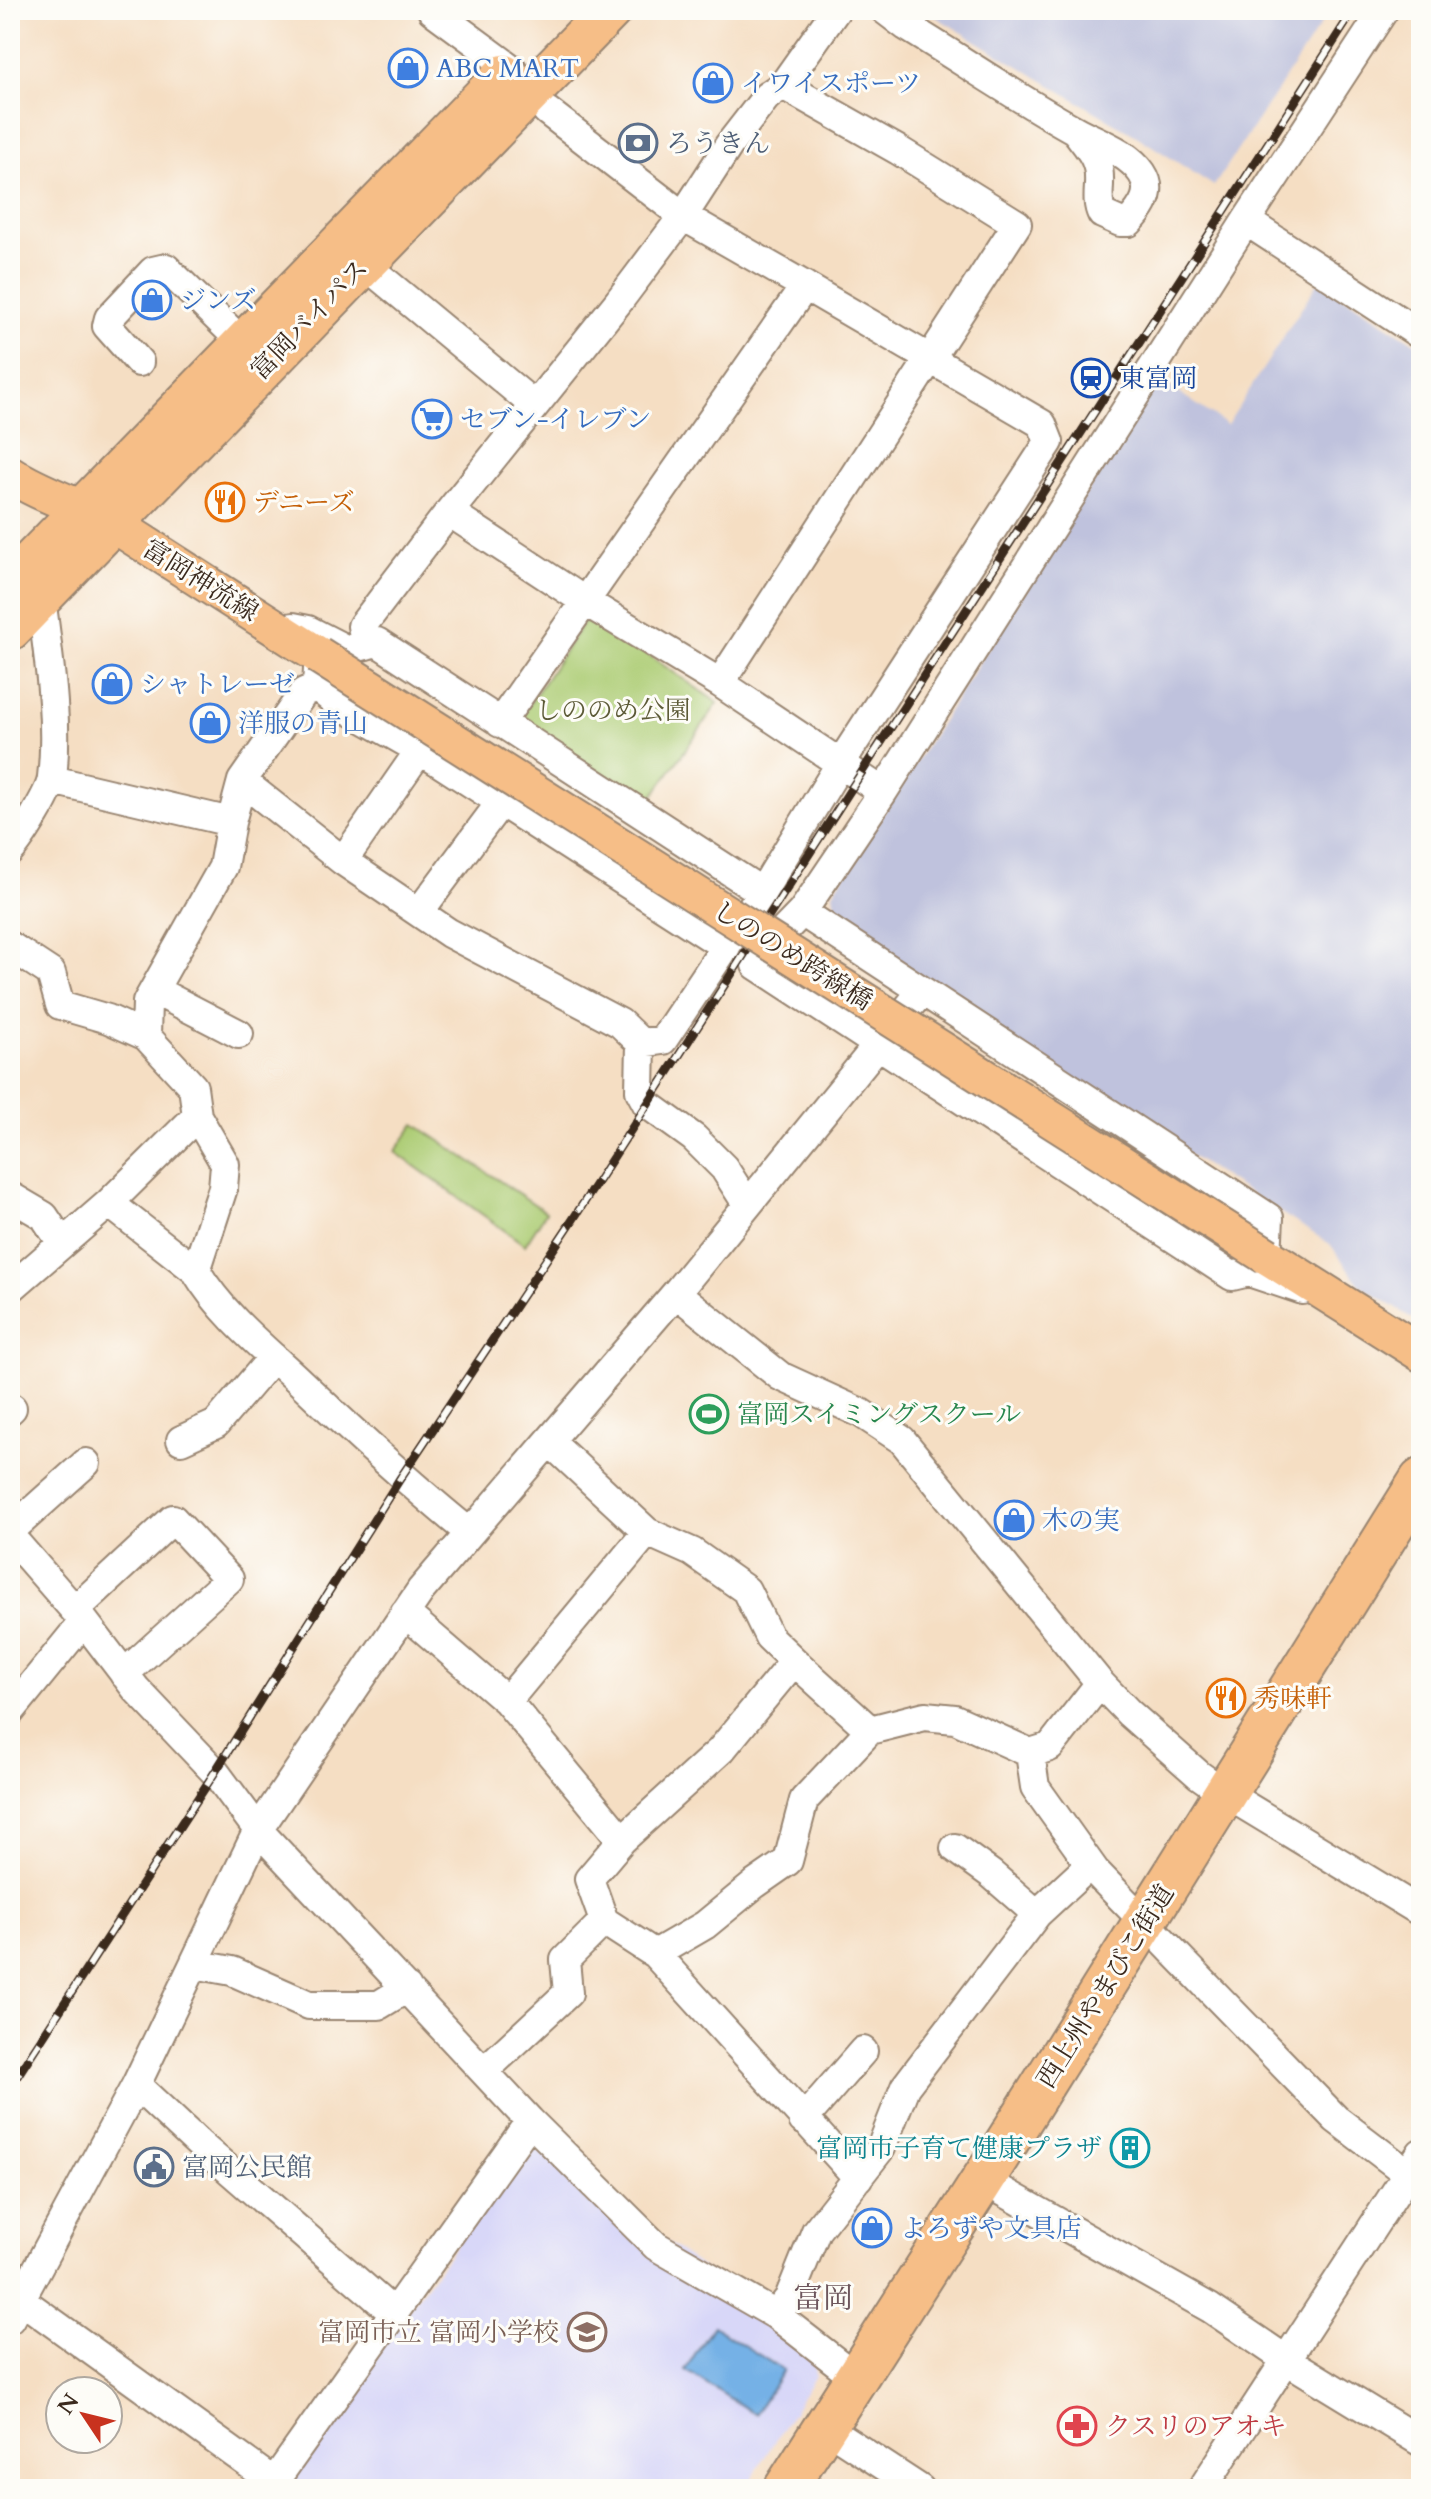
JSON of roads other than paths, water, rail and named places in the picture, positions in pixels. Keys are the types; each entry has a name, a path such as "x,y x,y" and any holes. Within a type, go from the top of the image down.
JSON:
{"highway":[{"name":"富岡バイパス","path":"97,516 243,343 570,10"},
{"name":"富岡バイパス","path":"10,629 25,591 97,516 363,263 610,10"},
{"name":"西上州やまびこ街道","path":"785,2489 983,2180 1421,1480"}],"main road":[{"path":"10,446 40,466 97,516"},
{"path":"10,474 26,485 97,516"},
{"name":"富岡神流線","path":"97,516 268,622 318,671"},
{"name":"しののめ跨線橋","path":"318,671 1267,1256"},
{"path":"1267,1256 1421,1353"}],"street":[{"path":"432,10 512,69"},
{"path":"366,645 362,626 449,512 619,301 683,216 729,145 767,96 783,85 836,10"},
{"path":"885,10 1076,131"},
{"path":"1342,1303 1249,1272 1232,1276 756,965 768,947 802,912 883,792 1384,10"},
{"path":"720,683 1017,224 898,150 783,85"},
{"path":"547,111 683,216 1042,424 1049,442 840,764 762,892 663,1040 641,1043"},
{"path":"1246,221 1421,335"},
{"path":"363,263 534,405"},
{"path":"139,362 107,326 109,318 153,271 166,268 243,343"},
{"path":"500,723 805,286"},
{"path":"449,512 586,602 720,683 883,792"},
{"path":"10,851 20,840 52,780 53,690 25,591"},
{"path":"268,622 308,630 347,650 377,642 762,892"},
{"path":"146,1036 147,1002 223,867 242,781 318,671 337,703 420,750 726,947"},
{"path":"343,861 420,750"},
{"path":"52,780 231,822"},
{"path":"242,781 343,861 449,933 620,1023 641,1043 640,1091 647,1104 694,1138 724,1168 747,1204"},
{"path":"419,912 501,802"},
{"path":"802,912 1269,1218 1267,1256"},
{"path":"10,946 51,973 60,1005 108,1019 146,1036 193,1087 197,1116 225,1164 223,1188 196,1271"},
{"path":"154,990 239,1034"},
{"path":"530,2121 272,2486 15,2309 136,2085 258,1830 405,1613 676,1293 921,992"},
{"path":"10,1289 109,1203 197,1116"},
{"path":"10,1196 44,1216 62,1243"},
{"path":"109,1203 196,1271 229,1315 401,1477 470,1533"},
{"path":"676,1293 780,1376 861,1413 902,1440 1100,1683 1199,1775 1421,1912"},
{"path":"181,1440 216,1424 273,1357"},
{"path":"549,1441 647,1532 692,1552 746,1590 769,1637 870,1730"},
{"path":"86,1463 10,1533 124,1674 215,1772 258,1830 530,2121 656,2246 776,2315 857,2378"},
{"path":"10,1712 79,1616 173,1519 229,1579 124,1674"},
{"path":"507,1701 647,1532"},
{"path":"405,1613 507,1701 622,1840"},
{"path":"794,1661 721,1750 622,1840 589,1879 604,1921 655,1954 858,2178"},
{"path":"655,1954 705,1925 788,1861 804,1800 870,1730 925,1716 955,1719 1030,1753 1050,1747 1100,1683"},
{"path":"1030,1753 1035,1787 1090,1865 1144,1924 1336,2119 1414,2163 1202,2489"},
{"path":"955,1848 1037,1914"},
{"path":"776,2315 789,2298 816,2231 881,2148 905,2087 1037,1914 1090,1865"},
{"path":"484,2071 568,1993 565,1960 604,1921"},
{"path":"194,1964 232,1971 309,2005 379,2005 407,1988"},
{"path":"803,2120 863,2051"},
{"path":"136,2085 395,2314"},
{"path":"983,2180 1210,2308 1285,2359 1421,2442"},
{"path":"825,2427 920,2489"}],"water":[{"path":"713,2326 783,2370 755,2414 685,2370"}],"railway":[{"path":"10,2087 215,1772 401,1477 572,1221 1354,10"}],"place":[{"name":"ABC MART","path":"408,68"},
{"name":"イワイスポーツ","path":"713,83"},
{"name":"ろうきん","path":"638,143"},
{"name":"ジンズ","path":"152,300"},
{"name":"東富岡","path":"1091,378"},
{"name":"セブン-イレブン","path":"432,419"},
{"name":"デニーズ","path":"225,502"},
{"name":"シャトレーゼ","path":"112,684"},
{"name":"洋服の青山","path":"210,723"},
{"name":"富岡スイミングスクール","path":"709,1414"},
{"name":"木の実","path":"1014,1520"},
{"name":"秀味軒","path":"1226,1698"},
{"name":"富岡市子育て健康プラザ","path":"1130,2148"},
{"name":"富岡公民館","path":"154,2167"},
{"name":"よろずや文具店","path":"872,2228"},
{"name":"富岡市立 富岡小学校","path":"587,2332"},
{"name":"クスリのアオキ","path":"1077,2426"}],"district":[{"name":"富岡","path":"823,2298"}],"park label":[{"name":"しののめ公園","path":"613,710"}]}
